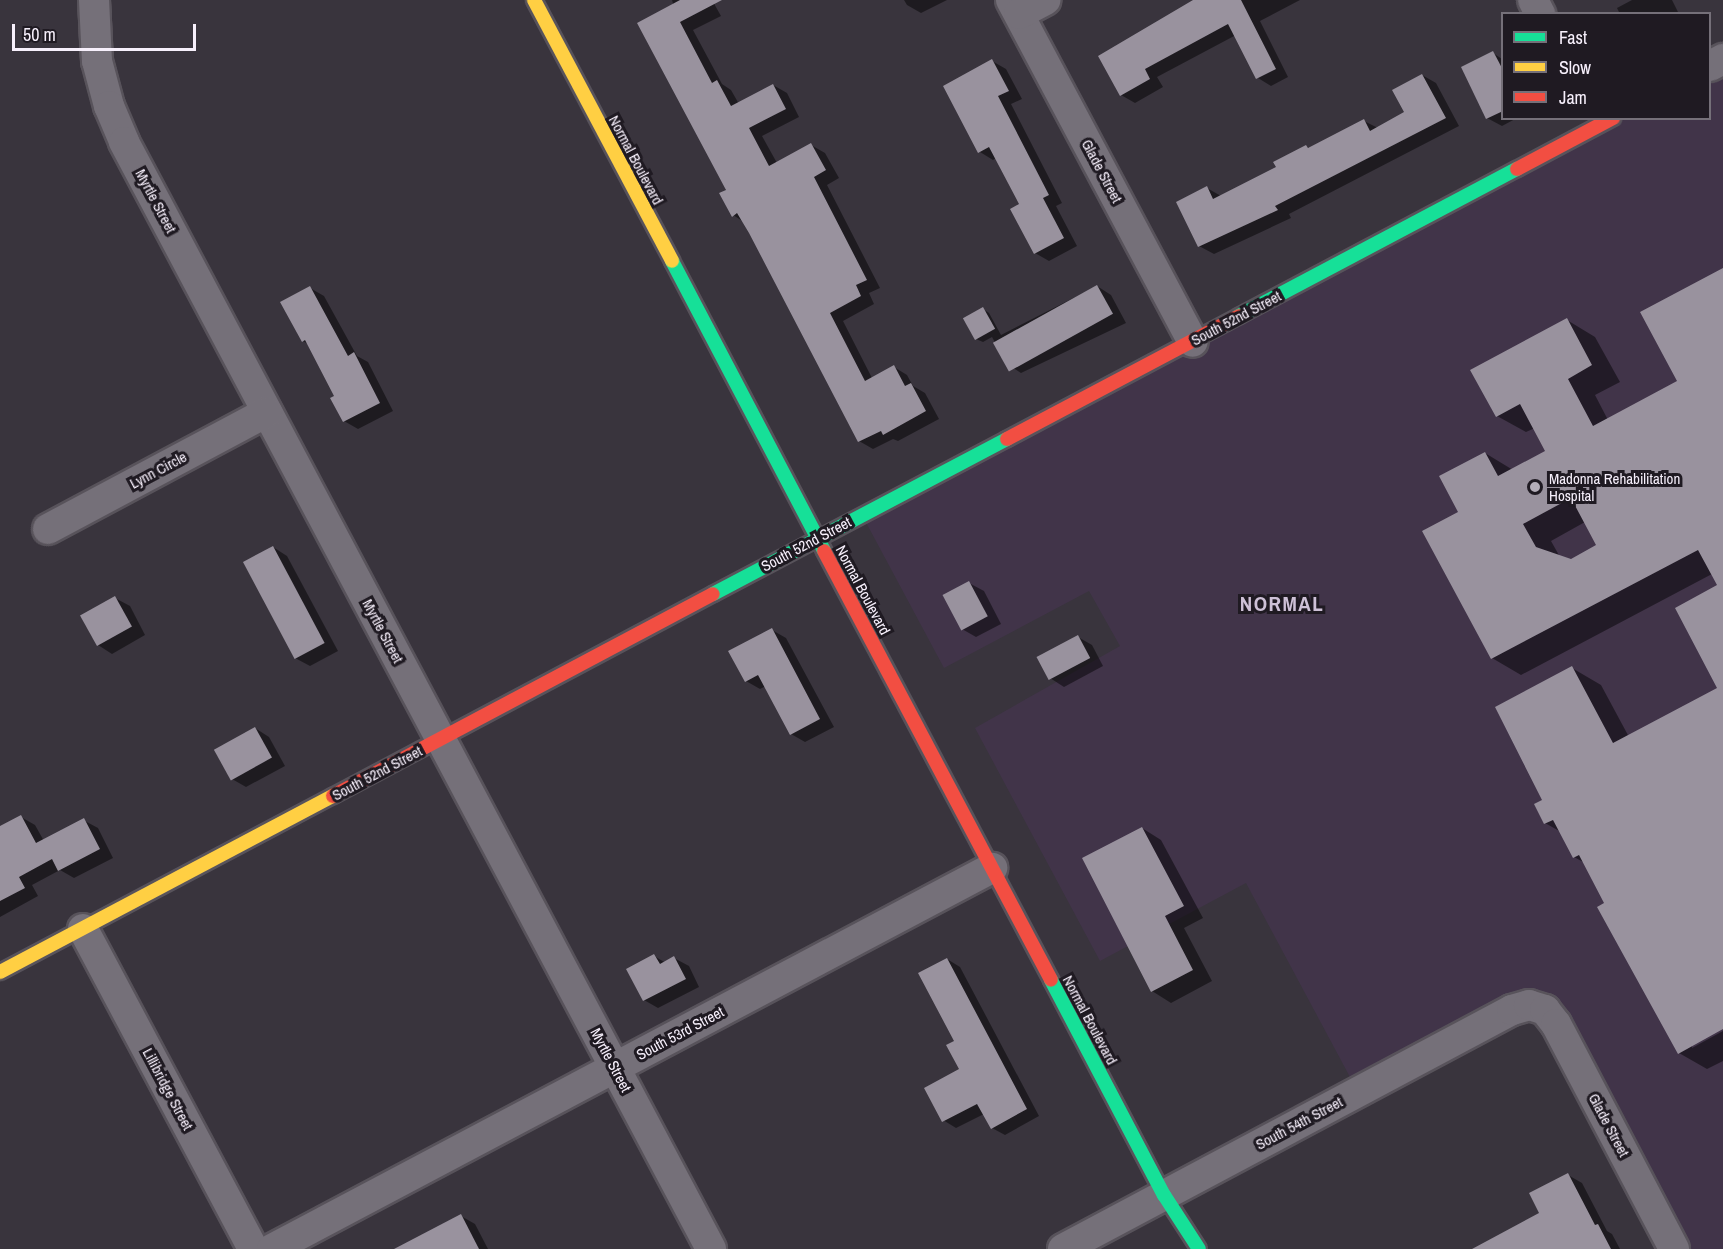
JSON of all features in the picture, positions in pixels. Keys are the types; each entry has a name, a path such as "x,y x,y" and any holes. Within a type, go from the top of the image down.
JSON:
{"street":[{"name":"Myrtle Street","path":"94,0 97,61 109,106 124,142 711,1249"},
{"name":"Normal Boulevard","path":"534,0 1164,1195 1199,1249"},
{"path":"1015,7 1045,0"},
{"name":"Glade Street","path":"1015,7 1192,342"},
{"name":"South 52nd Street","path":"0,972 441,740 816,538 1192,342 1603,121"},
{"name":"Lynn Circle","path":"48,529 267,412"},
{"name":"South 53rd Street","path":"272,1249 992,868"},
{"name":"Lillibridge Street","path":"83,929 253,1249"},
{"name":"South 54th Street","path":"1063,1249 1512,1010 1521,1006 1537,1006"},
{"name":"Glade Street","path":"1537,1006 1551,1016 1556,1024 1674,1249"},
{"name":"Normal Boulevard","path":"1164,1195 1185,1249"}],"shaded area":[{"name":"Madonna Rehabilitation Hospital","path":"1723,59 1723,1249 1674,1249 1545,1010 1358,1092 1246,883 1100,961 975,728 1120,646 1089,591 944,668 862,515 1611,120 1711,120 1711,65"}],"building":[{"path":"680,0 722,0 680,22 712,83 717,80 731,106 773,84 786,109 749,128 769,166 811,143 826,170 814,177 867,280 856,285 861,296 830,313 865,381 894,365 905,386 911,383 926,411 883,435 881,431 858,442 749,233 737,213 732,217 719,193 726,190 637,23"},
{"path":"1193,0 1241,0 1276,69 1256,79 1228,24 1145,69 1150,79 1120,96 1098,56"},
{"path":"1493,51 1501,66 1501,112 1486,119 1461,67"},
{"path":"992,59 1009,91 998,96 1049,195 1043,198 1064,238 1034,254 1010,209 1019,204 989,147 978,153 943,86"},
{"path":"1422,74 1446,118 1275,206 1278,210 1198,247 1176,202 1207,186 1213,199 1276,167 1273,162 1306,145 1308,148 1364,119 1370,131 1404,112 1392,90"},
{"path":"1723,268 1723,1029 1678,1054 1597,907 1604,903 1579,855 1573,858 1553,820 1544,824 1534,804 1542,800 1495,707 1572,666 1613,743 1717,688 1675,608 1717,585 1698,550 1491,659 1422,531 1458,512 1439,476 1485,452 1498,476 1545,451 1520,404 1496,417 1470,370 1567,318 1592,365 1568,379 1593,426 1677,381 1640,312","holes":["1571,498 1596,545 1571,559 1536,547 1523,524"]},
{"path":"1097,285 1113,314 1009,372 993,343"},
{"path":"310,286 348,356 354,352 380,403 343,422 330,398 334,396 305,340 302,342 280,302"},
{"path":"983,307 995,329 975,340 963,318"},
{"path":"273,546 325,643 295,659 243,562"},
{"path":"969,581 988,616 961,630 943,595"},
{"path":"115,596 132,627 97,646 80,615"},
{"path":"772,628 820,719 790,735 758,675 745,682 728,651"},
{"path":"1078,635 1090,658 1049,680 1037,657"},
{"path":"255,727 272,758 231,780 214,750"},
{"path":"21,815 36,843 84,818 100,849 58,871 52,859 19,877 25,888 0,901 0,826"},
{"path":"1142,827 1184,906 1165,916 1193,970 1151,992 1082,858"},
{"path":"654,954 660,964 674,956 686,979 643,1001 626,969"},
{"path":"947,958 1027,1109 991,1129 977,1104 942,1122 924,1088 959,1069 946,1045 954,1041 918,973"},
{"path":"1568,1173 1595,1225 1598,1224 1611,1249 1472,1249 1539,1213 1529,1193"},
{"path":"461,1214 479,1249 394,1249"}],"traffic: fast":[{"path":"1239,316 1517,169"},
{"path":"672,261 824,551"},
{"path":"713,594 1007,439"},
{"path":"1051,980 1164,1195 1199,1249"}],"traffic: slow":[{"path":"534,0 672,261"},
{"path":"0,972 333,796"}],"traffic: jam":[{"path":"1517,169 1609,120"},
{"path":"1007,439 1239,316"},
{"path":"824,551 1051,980"},
{"path":"333,796 713,594"}],"place":[{"name":"Madonna Rehabilitation Hospital","path":"1535,487"}],"district":[{"name":"NORMAL","path":"1282,604"}]}
